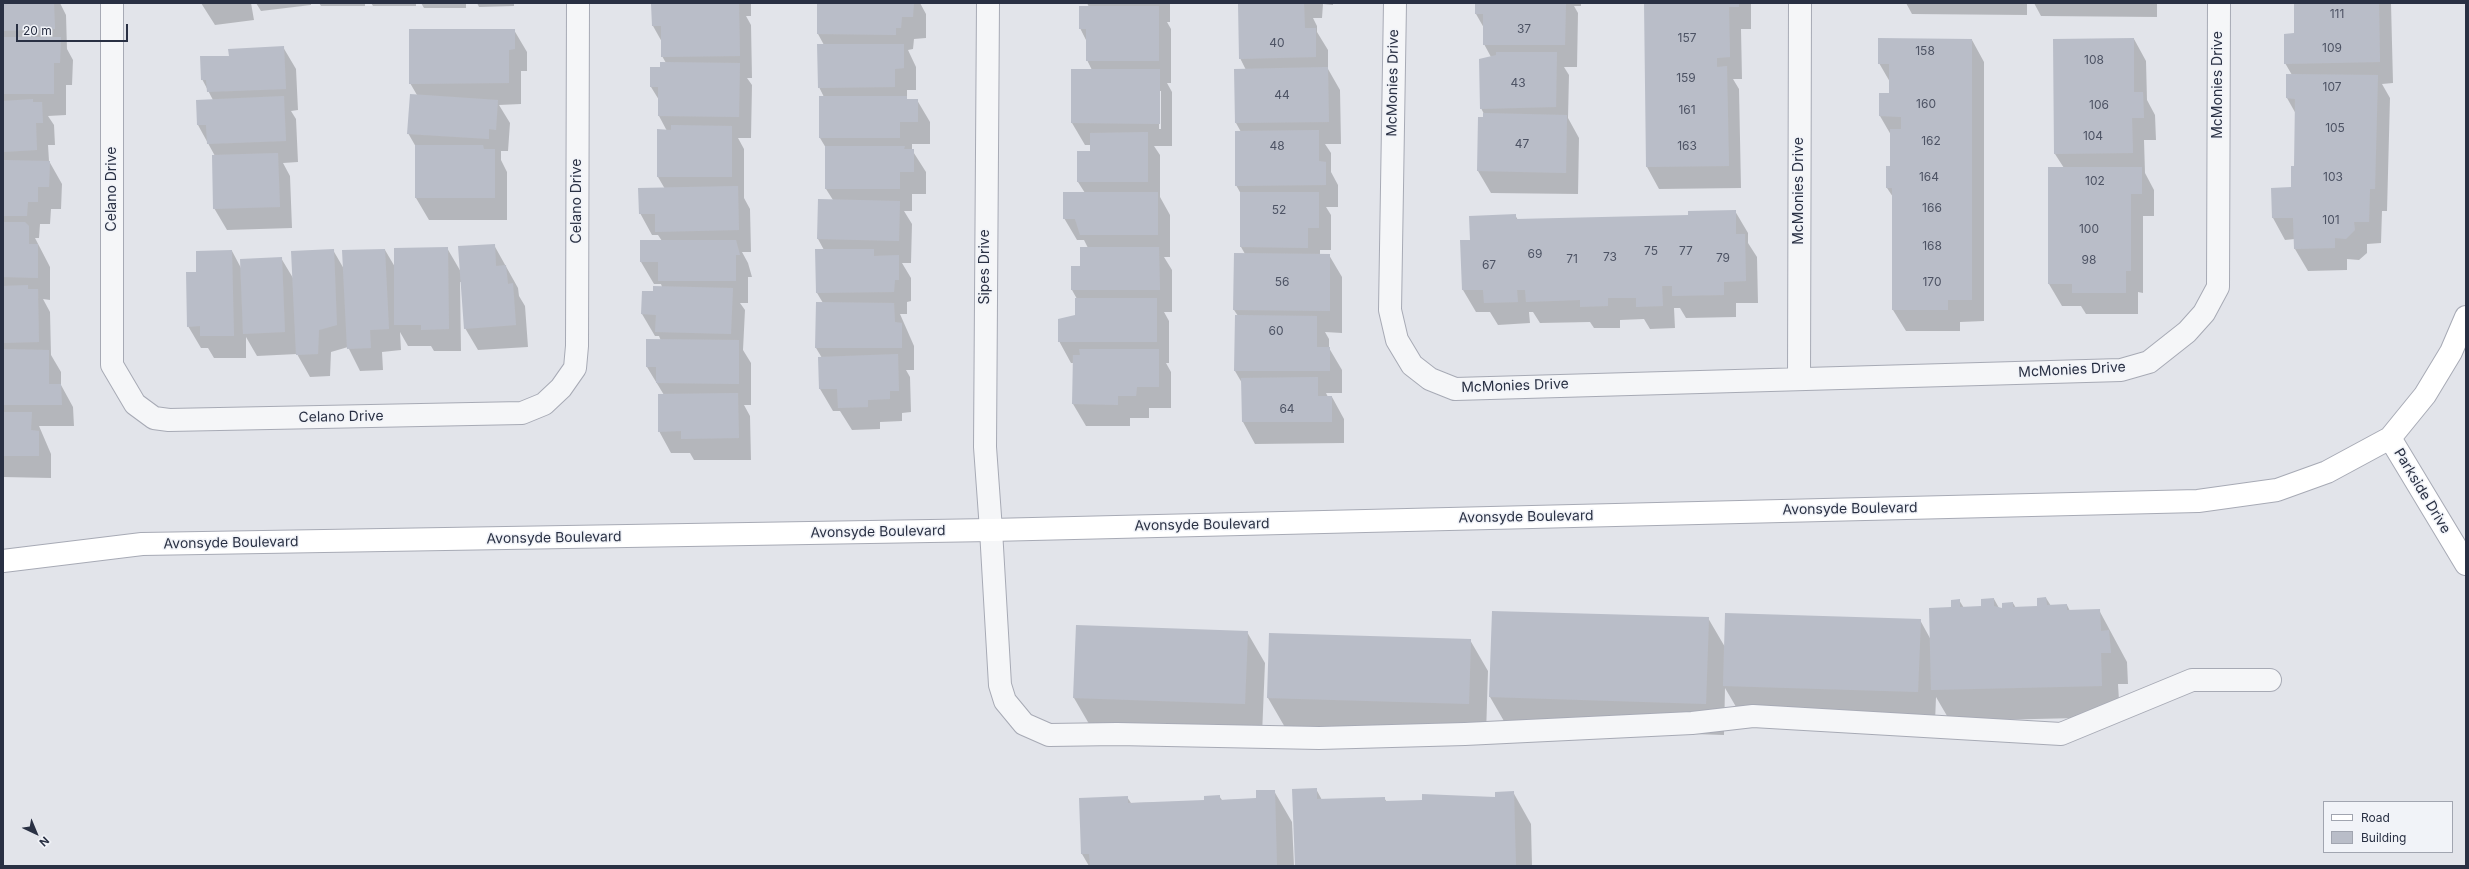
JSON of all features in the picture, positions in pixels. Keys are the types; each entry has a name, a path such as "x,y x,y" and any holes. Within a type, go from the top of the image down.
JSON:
{"main road":[{"name":"Parkside Drive","path":"2466,317 2451,352 2426,395 2390,438 2466,564"},
{"name":"Avonsyde Boulevard","path":"3,561 142,544 991,530 2198,501 2277,490 2327,472 2390,438"}],"street":[{"name":"Celano Drive","path":"112,3 112,365 135,404 154,418 192,420 522,413 544,404 561,388 575,368 577,346 578,3"},
{"name":"Sipes Drive","path":"988,3 985,447 1000,685 1005,701 1024,724 1050,735 1117,734 1319,738 1457,734 1692,723 1753,716 2061,734 2192,680 2270,680"},
{"name":"McMonies Drive","path":"1395,3 1390,310 1397,340 1412,365 1430,379 1454,389 2121,370 2149,362 2187,332 2204,314 2218,287 2219,3"},
{"name":"McMonies Drive","path":"1799,378 1800,3"}],"building":[{"path":"3,3 54,3 55,29 3,31"},
{"path":"739,3 740,56 661,57 661,26 652,26 651,4"},
{"path":"817,3 914,3 913,17 902,17 901,28 896,28 896,35 817,34"},
{"path":"1304,3 1305,28 1316,28 1316,57 1239,59 1238,4"},
{"path":"1475,3 1566,3 1565,45 1483,45 1483,14 1475,14"},
{"path":"1644,3 1739,3 1739,7 1729,7 1730,57 1717,58 1717,67 1727,66 1729,166 1646,167"},
{"path":"2294,3 2379,3 2380,62 2284,64 2284,34 2294,33"},
{"path":"1079,6 1159,6 1159,61 1086,61 1086,29 1079,29"},
{"path":"409,29 515,29 515,49 509,50 509,83 409,84"},
{"path":"3,37 61,37 60,63 54,63 54,94 3,94"},
{"path":"1878,38 1972,39 1972,300 1948,300 1948,310 1892,310 1892,188 1886,188 1886,166 1890,166 1890,129 1901,129 1901,117 1879,116 1879,93 1889,93 1889,64 1878,64"},
{"path":"2134,38 2134,92 2143,92 2144,118 2132,118 2133,153 2054,154 2053,39"},
{"path":"817,44 904,44 904,68 895,69 895,87 818,88"},
{"path":"284,46 286,89 207,92 206,80 201,80 200,56 229,56 228,49"},
{"path":"1496,52 1557,52 1556,107 1480,109 1479,59 1496,55"},
{"path":"660,62 740,63 739,117 658,116 658,87 650,87 650,67 660,67"},
{"path":"1328,67 1329,122 1235,123 1234,69"},
{"path":"1071,69 1160,69 1160,124 1071,123"},
{"path":"2286,74 2378,75 2375,189 2370,189 2369,222 2354,222 2355,230 2346,239 2335,238 2335,248 2294,249 2293,218 2272,218 2271,188 2291,187 2291,166 2294,166 2295,99 2286,98"},
{"path":"410,94 498,100 496,130 489,129 489,139 407,134"},
{"path":"284,96 286,141 207,144 206,125 197,125 196,100"},
{"path":"819,96 907,96 907,99 918,99 918,122 900,122 900,138 819,138"},
{"path":"33,99 33,102 42,102 43,123 36,123 37,150 3,152 3,101"},
{"path":"1483,113 1567,115 1566,173 1477,171 1478,117 1483,117"},
{"path":"671,125 732,126 732,177 657,177 657,129 671,130"},
{"path":"1319,130 1319,161 1326,162 1326,185 1235,186 1235,131"},
{"path":"1148,132 1148,182 1077,182 1077,151 1090,151 1090,133"},
{"path":"415,145 483,145 484,149 495,149 495,198 415,198"},
{"path":"825,146 905,146 904,149 914,149 914,172 900,172 900,189 825,189"},
{"path":"278,153 280,207 213,209 212,155"},
{"path":"3,160 50,161 49,187 38,187 38,202 28,202 27,216 3,216"},
{"path":"2048,167 2142,167 2142,194 2131,194 2131,271 2126,271 2126,293 2072,293 2072,284 2048,284"},
{"path":"738,186 739,230 655,232 655,214 639,214 638,188"},
{"path":"1063,192 1158,192 1158,235 1080,235 1075,219 1063,219"},
{"path":"1240,192 1319,192 1319,228 1308,228 1308,248 1240,247"},
{"path":"818,199 900,201 899,241 817,239"},
{"path":"1736,210 1736,234 1745,234 1746,281 1724,282 1724,295 1672,296 1672,286 1662,286 1663,306 1636,307 1636,298 1608,298 1608,306 1580,307 1580,300 1526,302 1525,290 1517,290 1518,302 1484,303 1483,290 1462,290 1460,240 1470,240 1469,216 1516,214 1516,219 1688,215 1688,211"},
{"path":"3,222 25,222 29,226 29,244 38,244 38,278 3,277"},
{"path":"640,240 736,240 740,255 736,255 736,281 658,281 658,262 640,262"},
{"path":"495,244 496,266 506,265 508,284 513,283 516,325 464,329 458,246"},
{"path":"448,247 449,329 421,330 421,325 394,325 394,248"},
{"path":"1080,247 1159,247 1160,290 1071,290 1071,266 1080,266"},
{"path":"334,249 337,325 319,330 318,354 296,355 291,251"},
{"path":"385,249 389,329 370,330 371,348 347,349 342,250"},
{"path":"815,249 874,249 874,256 899,255 899,280 895,280 894,292 816,293"},
{"path":"232,250 234,336 200,336 200,326 187,327 186,272 196,272 196,251"},
{"path":"1234,253 1330,254 1330,311 1233,310"},
{"path":"282,257 285,332 243,334 240,259"},
{"path":"28,285 28,289 38,289 39,342 3,343 3,286"},
{"path":"653,286 733,288 731,334 655,332 656,315 641,314 642,291 653,291"},
{"path":"1075,298 1157,298 1157,342 1058,342 1058,319 1075,315"},
{"path":"816,302 894,303 895,322 902,323 902,348 815,348"},
{"path":"1235,315 1317,316 1317,347 1330,347 1330,371 1234,371"},
{"path":"646,339 739,340 739,384 656,383 656,367 646,367"},
{"path":"3,349 49,350 49,384 61,384 62,405 3,405"},
{"path":"1079,349 1159,349 1159,387 1137,387 1136,396 1118,396 1118,405 1072,404 1073,355 1080,355"},
{"path":"898,354 899,391 890,391 890,399 868,400 868,407 838,408 837,389 819,389 818,357"},
{"path":"1318,377 1318,396 1332,396 1332,422 1242,422 1241,378"},
{"path":"738,393 739,438 681,439 681,431 658,432 658,394"},
{"path":"3,412 32,412 31,430 39,431 39,456 3,456"},
{"path":"2046,597 2047,605 2067,604 2067,610 2100,609 2101,631 2109,630 2111,653 2101,653 2102,686 1931,690 1929,608 1951,607 1951,600 1960,599 1960,607 1981,606 1981,599 1994,598 1994,606 2002,608 2002,603 2013,602 2013,607 2037,606 2037,598"},
{"path":"1492,611 1709,617 1706,704 1489,697"},
{"path":"1725,613 1921,619 1918,692 1723,686"},
{"path":"1076,625 1248,631 1245,704 1073,698"},
{"path":"1269,633 1471,639 1469,704 1267,698"},
{"path":"1317,788 1317,799 1385,797 1385,801 1422,800 1422,794 1495,797 1495,792 1514,791 1516,866 1295,866 1292,789"},
{"path":"1256,790 1275,790 1277,866 1090,866 1089,854 1081,854 1079,798 1128,796 1128,803 1204,800 1204,796 1220,795 1220,800 1256,798"}]}
